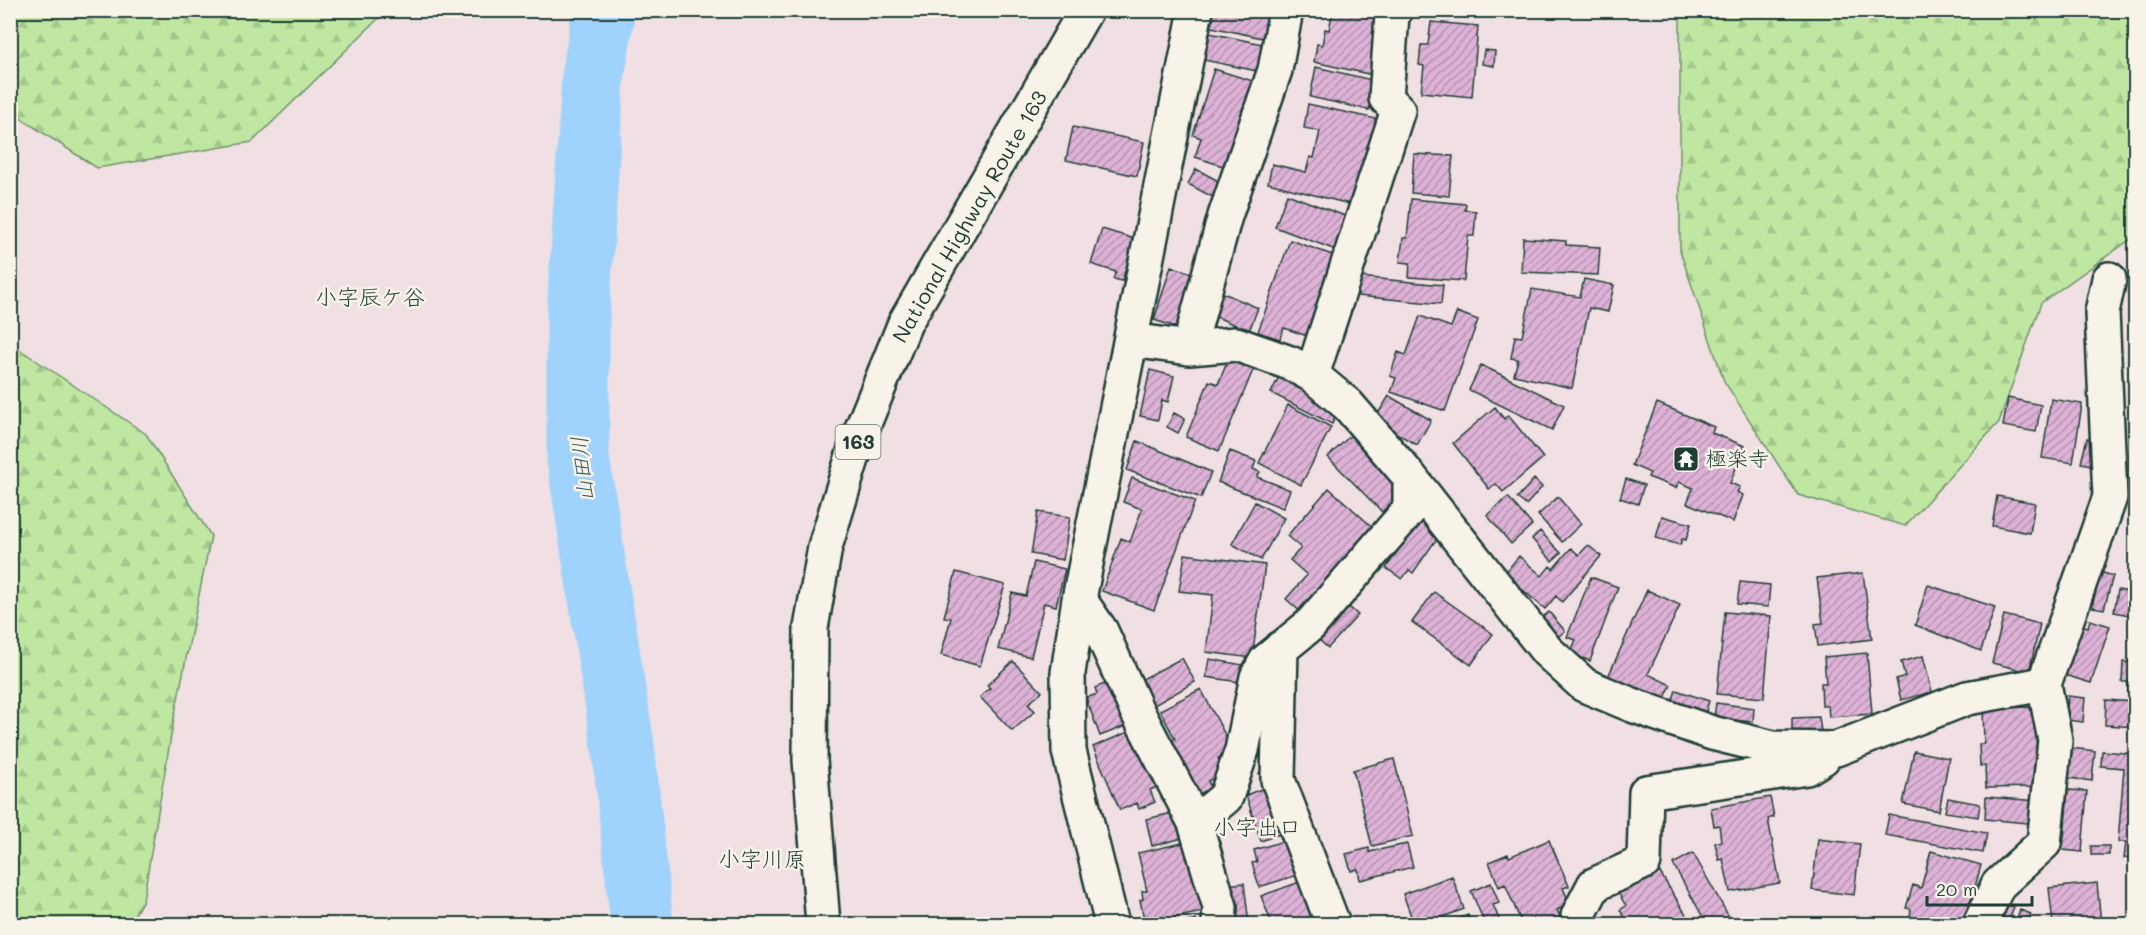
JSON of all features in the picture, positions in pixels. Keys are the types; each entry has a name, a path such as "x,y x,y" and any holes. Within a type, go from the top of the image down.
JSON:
{"main road":[{"name":"National Highway Route 163","path":"823,924 810,760 812,628 825,547 860,436 905,323 1086,10"},
{"path":"1112,924 1069,751 1068,673 1079,599 1196,10"},
{"path":"1189,348 1225,216 1275,70 1286,10"},
{"path":"1312,375 1398,110 1386,98 1392,15 1396,10"},
{"path":"1980,924 1998,885 2044,843 2055,740 2044,684 2110,497 2102,312 2109,279"},
{"path":"1131,340 1189,348 1236,344 1290,363 1312,375 1348,405 1410,477 1547,651 1584,685 1632,705 1743,741 1773,748 1836,749"},
{"path":"1195,823 1226,797 1242,750 1257,677 1266,661 1310,625 1410,509 1410,477"},
{"path":"1079,599 1101,631 1137,711 1195,823 1220,907 1220,924"},
{"path":"1281,648 1278,780 1333,924"},
{"path":"1579,924 1578,916 1594,885 1644,862 1646,792 1807,768 1836,749 1967,698 2044,684"}],"green space":[{"path":"10,11 386,11 252,142 97,168 11,112"},
{"path":"1680,11 2135,11 2135,236 2041,303 1999,422 1905,526 1798,495 1724,381 1680,251"},
{"path":"11,340 19,349 146,434 211,536 174,718 143,900 129,924 11,924"}],"building":[{"path":"1215,10 1273,10 1267,39 1211,27"},
{"path":"1333,10 1387,10 1373,75 1314,62 1317,44 1322,45 1325,29 1329,30"},
{"path":"1431,22 1478,26 1472,97 1421,92 1424,66 1419,65 1421,45 1428,45"},
{"path":"1210,33 1267,45 1262,72 1204,60"},
{"path":"1484,50 1495,51 1494,66 1482,64"},
{"path":"1316,67 1376,81 1369,110 1310,97"},
{"path":"1214,69 1259,83 1232,169 1195,157 1201,138 1193,135"},
{"path":"1308,104 1376,119 1357,206 1268,183 1272,164 1306,172 1310,157 1314,158 1320,131 1304,128"},
{"path":"1073,127 1144,142 1137,176 1066,160"},
{"path":"1414,154 1453,156 1449,196 1411,193"},
{"path":"1196,169 1228,186 1220,201 1188,184"},
{"path":"1287,194 1353,219 1341,252 1275,227"},
{"path":"1411,199 1466,204 1465,210 1476,211 1474,236 1468,236 1464,281 1409,277 1410,263 1400,262 1403,238 1407,238"},
{"path":"1102,229 1135,239 1122,281 1113,279 1116,272 1091,264"},
{"path":"1523,238 1566,241 1566,245 1600,247 1598,275 1521,272"},
{"path":"1290,240 1341,258 1313,338 1284,328 1280,339 1258,332"},
{"path":"1171,266 1197,275 1179,328 1154,320"},
{"path":"1359,277 1443,285 1441,304 1358,296"},
{"path":"1584,279 1614,285 1608,312 1589,308 1572,388 1514,375 1518,359 1511,358 1515,336 1522,337 1532,289 1580,297"},
{"path":"1221,292 1258,308 1249,331 1212,315"},
{"path":"1457,312 1478,320 1445,411 1391,392 1396,378 1390,376 1398,352 1406,355 1420,316 1451,327"},
{"path":"1229,358 1254,368 1219,451 1186,437 1209,381 1218,384"},
{"path":"1481,365 1564,405 1552,430 1469,390"},
{"path":"1150,370 1174,376 1168,402 1162,400 1158,420 1140,416"},
{"path":"1280,375 1341,406 1332,424 1271,393"},
{"path":"1389,396 1431,420 1417,445 1374,420"},
{"path":"2008,398 2041,405 2036,432 2003,426"},
{"path":"2051,399 2082,404 2073,463 2042,458"},
{"path":"2132,400 2136,400 2136,453 2129,453"},
{"path":"1657,403 1714,427 1712,433 1745,446 1730,483 1740,487 1737,492 1743,495 1733,522 1687,503 1693,488 1679,482 1676,488 1648,477 1650,473 1632,465"},
{"path":"1288,405 1331,427 1301,485 1259,463"},
{"path":"1495,407 1504,419 1508,415 1543,458 1503,492 1496,484 1489,489 1453,443"},
{"path":"1174,413 1185,419 1178,433 1167,427"},
{"path":"1351,435 1404,489 1382,512 1328,457"},
{"path":"2087,438 2105,442 2101,467 2081,463"},
{"path":"1137,441 1211,472 1201,498 1127,470"},
{"path":"1230,451 1256,461 1253,469 1260,472 1257,477 1290,490 1283,508 1218,482"},
{"path":"1132,478 1195,501 1154,610 1102,591 1121,538 1130,542 1142,509 1123,502"},
{"path":"1534,479 1542,487 1526,505 1517,498"},
{"path":"1626,479 1644,485 1638,504 1620,498"},
{"path":"1329,488 1378,532 1304,615 1286,599 1307,575 1290,560 1301,548 1287,536"},
{"path":"1997,496 2035,503 2030,533 1992,526"},
{"path":"1508,497 1532,525 1511,544 1487,515"},
{"path":"1558,497 1581,524 1562,542 1538,515"},
{"path":"1255,502 1284,518 1261,560 1232,544"},
{"path":"1038,512 1070,517 1063,560 1031,554"},
{"path":"1662,516 1691,524 1686,540 1682,539 1680,545 1656,538"},
{"path":"1419,519 1440,534 1413,573 1409,570 1402,579 1386,568"},
{"path":"1540,531 1561,553 1552,561 1532,539"},
{"path":"1588,545 1601,556 1562,602 1556,596 1545,609 1504,574 1519,556 1542,576 1550,566 1553,569 1571,548 1579,555"},
{"path":"1185,554 1265,565 1252,658 1206,652 1213,595 1179,591"},
{"path":"1034,562 1065,569 1056,606 1044,603 1031,657 998,649 1012,593 1026,596"},
{"path":"956,572 1005,585 980,666 941,655 951,618 944,617"},
{"path":"2100,572 2113,576 2104,609 2092,607"},
{"path":"1863,573 1872,639 1818,646 1815,624 1823,623 1817,578"},
{"path":"1591,577 1618,587 1590,661 1570,653 1576,640 1567,637"},
{"path":"1740,582 1770,585 1768,607 1737,604"},
{"path":"1928,585 1995,607 1981,651 1915,625"},
{"path":"1647,590 1680,605 1648,674 1671,685 1663,702 1608,677"},
{"path":"2118,590 2136,593 2134,616 2114,612"},
{"path":"1434,592 1493,634 1471,665 1412,622"},
{"path":"1348,606 1358,615 1328,648 1318,639"},
{"path":"1549,612 1565,631 1555,639 1539,620"},
{"path":"1725,612 1771,616 1764,698 1717,694"},
{"path":"2004,615 2040,624 2029,672 1992,663"},
{"path":"2090,620 2110,626 2091,683 2061,674 2077,624 2088,627"},
{"path":"2132,625 2136,626 2136,694 2128,694 2128,682 2122,682 2123,662 2131,662"},
{"path":"1867,653 1872,714 1829,717 1828,706 1822,706 1821,683 1826,683 1824,657"},
{"path":"1923,656 1932,692 1901,700 1896,679 1905,676 1901,662"},
{"path":"1182,658 1195,682 1149,708 1135,683"},
{"path":"1209,659 1249,666 1246,683 1206,677"},
{"path":"1013,661 1042,692 1028,704 1035,711 1012,731 980,697 990,688 987,685"},
{"path":"1112,681 1128,725 1100,736 1086,698 1097,694 1095,688"},
{"path":"1201,689 1233,750 1218,758 1225,772 1208,781 1211,788 1198,795 1169,742 1175,739 1160,710"},
{"path":"1676,690 1709,701 1705,714 1672,703"},
{"path":"2068,696 2085,698 2083,722 2066,720"},
{"path":"2106,700 2136,702 2136,727 2105,725"},
{"path":"1716,703 1754,708 1753,722 1714,718"},
{"path":"2036,707 2037,787 1986,788 1985,766 1980,766 1979,744 1984,744 1983,708"},
{"path":"1819,717 1821,731 1792,733 1792,718"},
{"path":"1135,729 1159,786 1150,790 1155,802 1139,809 1137,803 1120,810 1093,747"},
{"path":"1253,740 1267,740 1268,756 1253,756"},
{"path":"2071,748 2095,751 2092,781 2068,778"},
{"path":"1914,751 1949,758 1939,811 1903,804"},
{"path":"2102,751 2136,754 2136,859 2124,858 2126,842 2118,842 2124,768 2101,766"},
{"path":"1394,759 1413,836 1372,846 1353,770"},
{"path":"1267,771 1288,831 1261,841 1246,795 1264,788 1259,773"},
{"path":"2068,790 2087,791 2082,852 2063,850"},
{"path":"1770,797 1774,817 1768,819 1780,883 1730,892 1723,859 1719,860 1715,843 1721,841 1719,825 1714,826 1711,808"},
{"path":"1986,797 2039,801 2037,824 1985,819"},
{"path":"1948,798 1980,804 1978,817 1945,812"},
{"path":"1177,812 1183,838 1152,846 1146,819"},
{"path":"1889,815 1987,833 1983,853 1885,835"},
{"path":"1293,838 1304,873 1259,887 1252,863 1257,862 1254,850"},
{"path":"1818,839 1860,844 1854,895 1812,890"},
{"path":"1549,840 1569,886 1563,888 1570,904 1557,910 1562,921 1553,924 1522,924 1505,884 1499,887 1489,862 1508,854 1509,857"},
{"path":"1191,841 1207,911 1145,924 1140,900 1143,899 1142,891 1147,891 1138,853"},
{"path":"1407,844 1413,867 1360,880 1358,869 1351,871 1346,854 1369,848 1369,852"},
{"path":"2091,846 2109,846 2109,855 2091,855"},
{"path":"1931,851 1981,865 1965,924 1937,924 1910,917 1911,909 1906,908 1913,885 1921,888"},
{"path":"1693,853 1729,917 1715,924 1707,924 1673,864"},
{"path":"1657,868 1692,924 1629,924 1620,910 1626,906 1618,892"},
{"path":"1452,876 1464,909 1424,924 1414,924 1403,894"},
{"path":"1308,879 1325,924 1272,924 1261,896"},
{"path":"1244,883 1249,924 1230,924 1225,885"},
{"path":"1491,883 1499,903 1493,905 1501,924 1485,924 1471,891"},
{"path":"2097,883 2101,924 2053,924 2049,888"},
{"path":"2003,904 2014,907 2008,924 1996,924"},
{"path":"2020,910 2031,914 2027,924 2015,924"},
{"path":"1468,915 1471,924 1444,924"},
{"path":"1197,920 1198,924 1176,924"}],"waterway":[{"name":"山田川","path":"604,10 593,77 578,316 578,458 623,746 642,924"}],"place":[{"name":"極楽寺","path":"1686,459"}],"district":[{"name":"小字辰ケ谷","path":"370,297"},
{"name":"小字出口","path":"1257,827"},
{"name":"小字川原","path":"762,859"}]}
